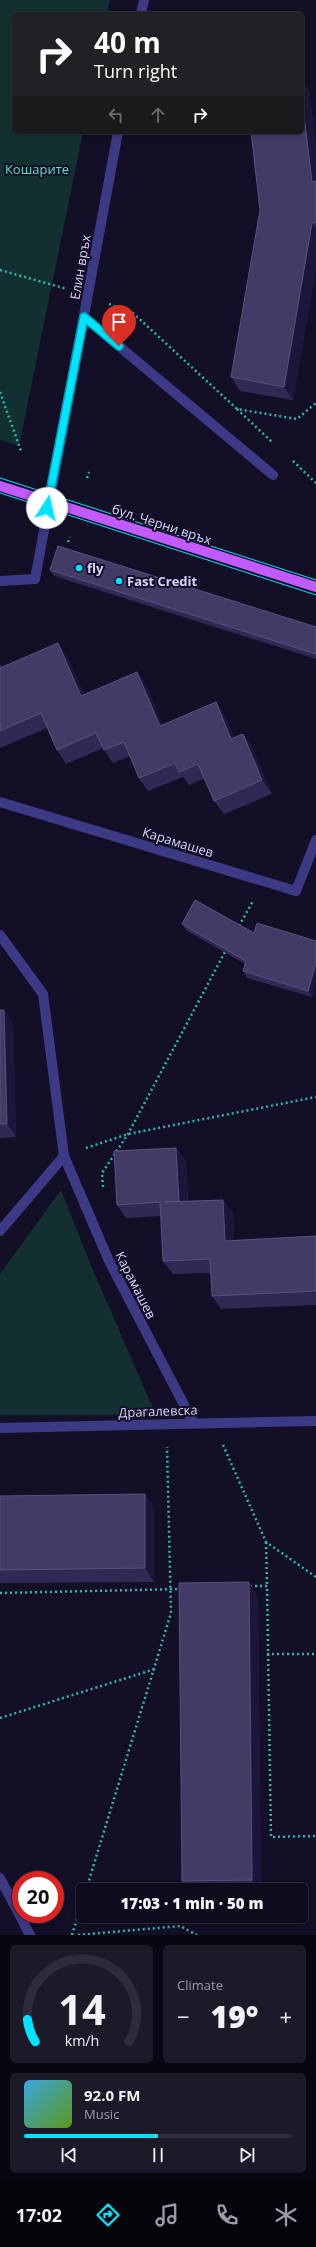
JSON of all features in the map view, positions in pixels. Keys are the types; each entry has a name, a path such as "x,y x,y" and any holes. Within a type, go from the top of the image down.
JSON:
{"main road":[{"name":"бул. Черни връх","path":"0,486 316,587"}],"street":[{"path":"141,12 144,0"},
{"name":"Елин връх","path":"0,581 35,579 48,501 118,134"},
{"path":"84,317 273,475"},
{"name":"Карамашев","path":"0,802 296,891 316,840"},
{"name":"Карамашев","path":"0,935 43,994 64,1156 109,1261 193,1422"},
{"path":"0,1231 64,1156"},
{"name":"Драгалевска","path":"0,1428 316,1420"},
{"path":"0,1878 30,1935"}],"path":[{"path":"0,270 88,296 133,313 237,409 297,419 316,403"},
{"path":"0,392 21,451"},
{"path":"87,478 89,472"},
{"path":"68,542 70,536"},
{"path":"238,928 263,881"},
{"path":"104,1195 102,1173 128,1134 227,948"},
{"path":"64,1156 128,1134 316,1097"},
{"path":"213,1423 266,1542 268,1586 267,1654 271,1837 316,1836"},
{"path":"88,1883 172,1614 166,1424"},
{"path":"266,1542 316,1577"},
{"path":"244,1587 268,1586"},
{"path":"0,1593 188,1589"},
{"path":"267,1654 316,1654"},
{"path":"0,1718 155,1669"},
{"path":"72,1935 76,1922"},
{"path":"78,1935 180,1926 196,1935"}],"green space":[{"name":"Кошарите","path":"0,0 110,0 107,12 12,12 12,134 83,134 19,446 0,440"},
{"path":"61,1190 92,1268 156,1415 0,1415 0,1274"}],"building":[{"path":"304,115 312,182 316,181 316,222 312,223 284,387 231,377 260,210 251,134 304,134"},
{"path":"58,546 316,627 316,654 50,570"},
{"path":"58,643 81,696 137,672 160,726 216,702 231,739 243,734 262,780 214,801 198,764 179,772 175,763 139,778 124,742 104,750 96,733 57,750 41,713 0,731 0,668"},
{"path":"195,900 254,933 257,923 316,941 316,963 308,991 243,971 246,961 182,924"},
{"path":"0,1010 4,1010 7,1124 0,1124"},
{"path":"176,1148 179,1201 165,1202 223,1200 225,1241 316,1236 316,1291 212,1296 210,1259 163,1261 160,1202 117,1205 114,1151"},
{"path":"145,1494 145,1568 0,1570 0,1496"},
{"path":"249,1582 252,1880 182,1881 179,1583"}],"tram line":[{"path":"0,478 316,580"},
{"path":"0,493 316,595"}],"place":[{"name":"fly","path":"79,568"},
{"name":"Fast Credit","path":"119,581"}],"route":[{"path":"47,508 84,317 119,346"}]}
